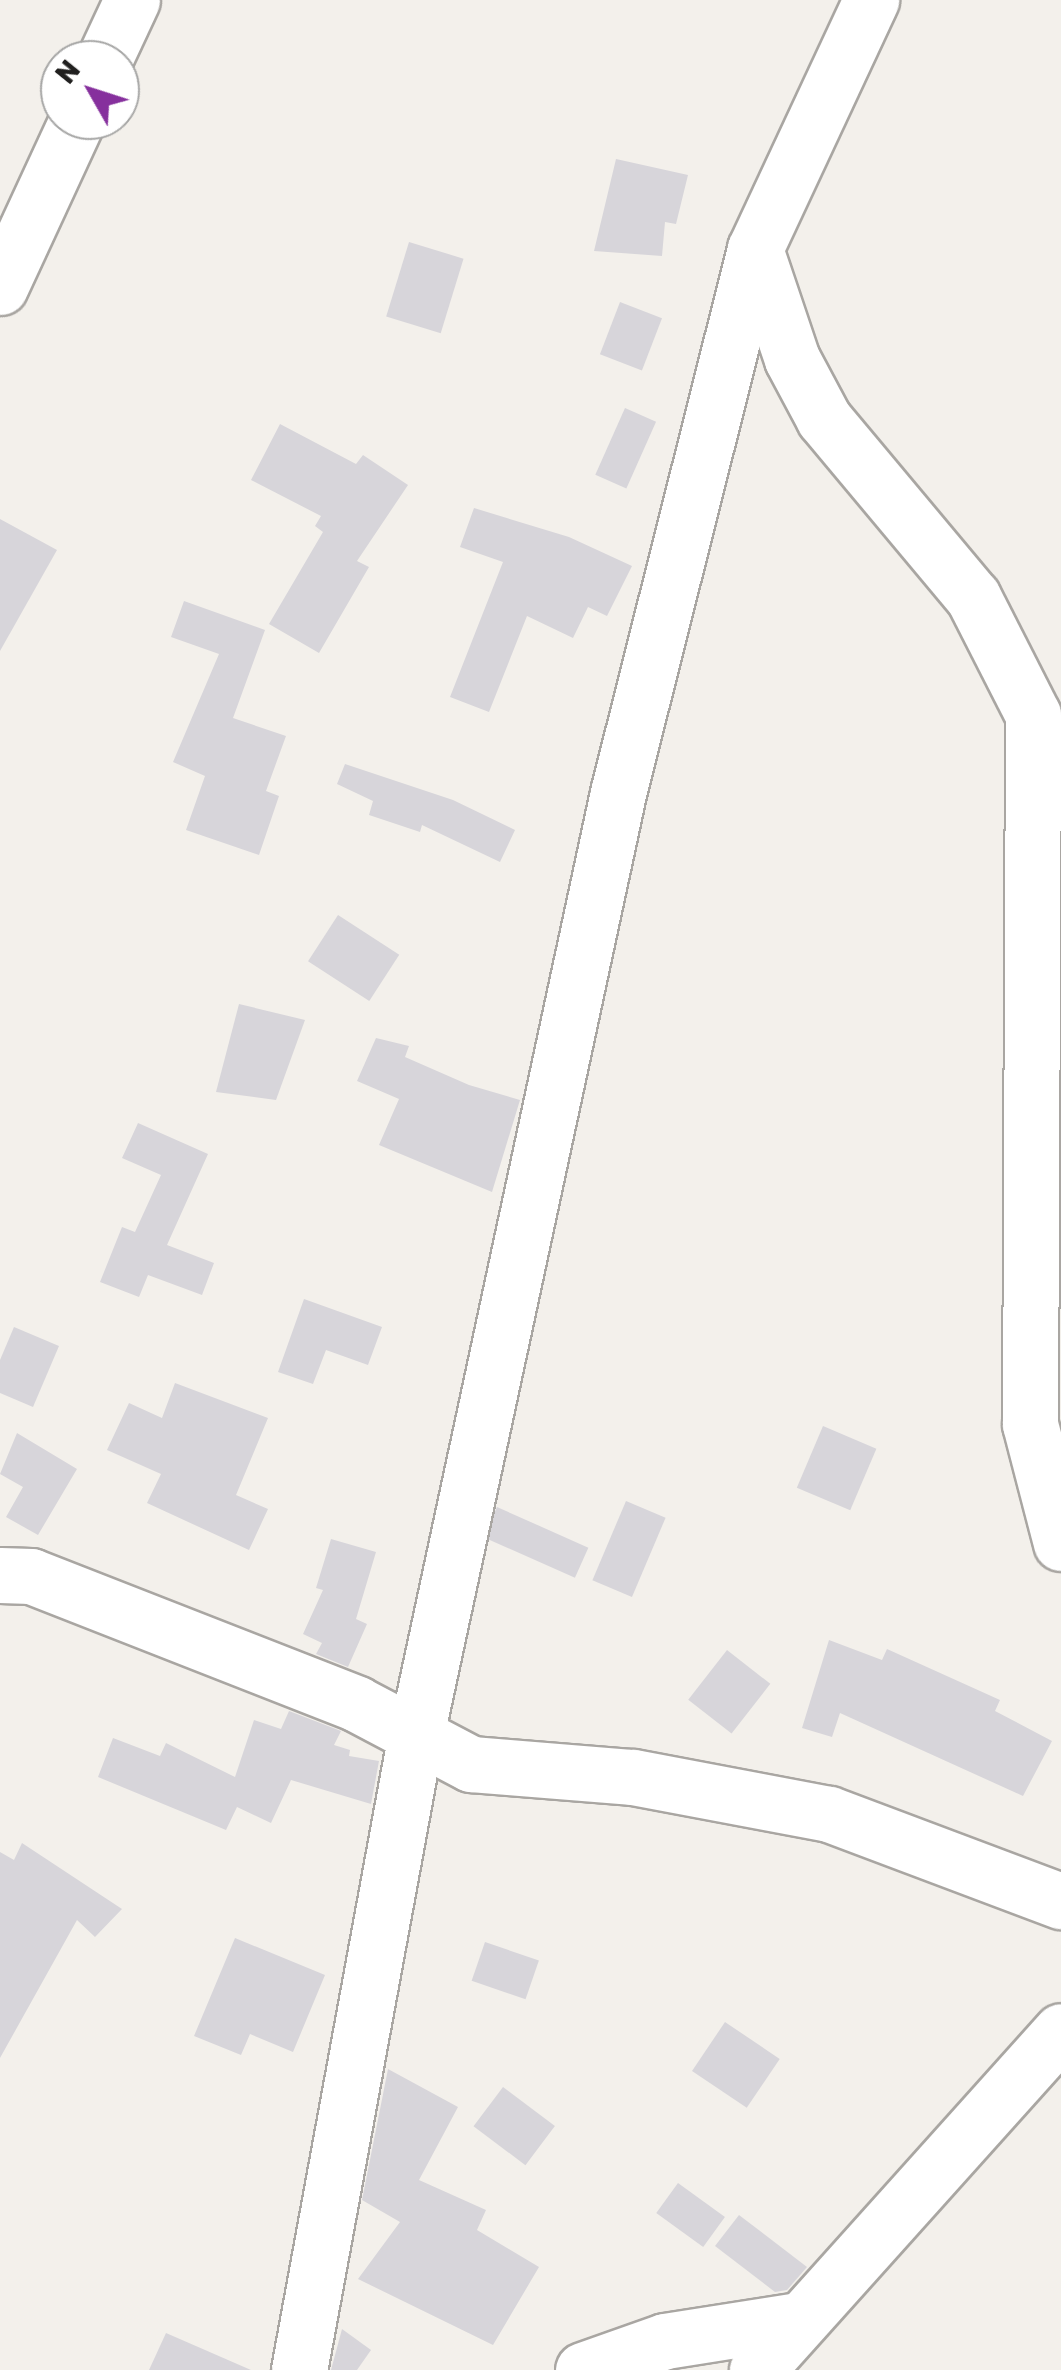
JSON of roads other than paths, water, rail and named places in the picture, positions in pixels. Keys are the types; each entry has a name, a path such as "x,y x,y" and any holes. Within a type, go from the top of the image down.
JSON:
{"street":[{"path":"113,40 132,0"},
{"path":"298,2370 415,1739 618,793 755,249 872,0"},
{"path":"0,288 68,140"},
{"path":"755,249 792,360 824,419 973,597 1033,714 1030,1424 1061,1543"},
{"path":"0,1575 31,1576 358,1704 415,1739 471,1764 633,1777 829,1814 1061,1901"},
{"path":"757,2370 796,2320 1061,2031"},
{"path":"583,2370 666,2341 796,2320"}]}
